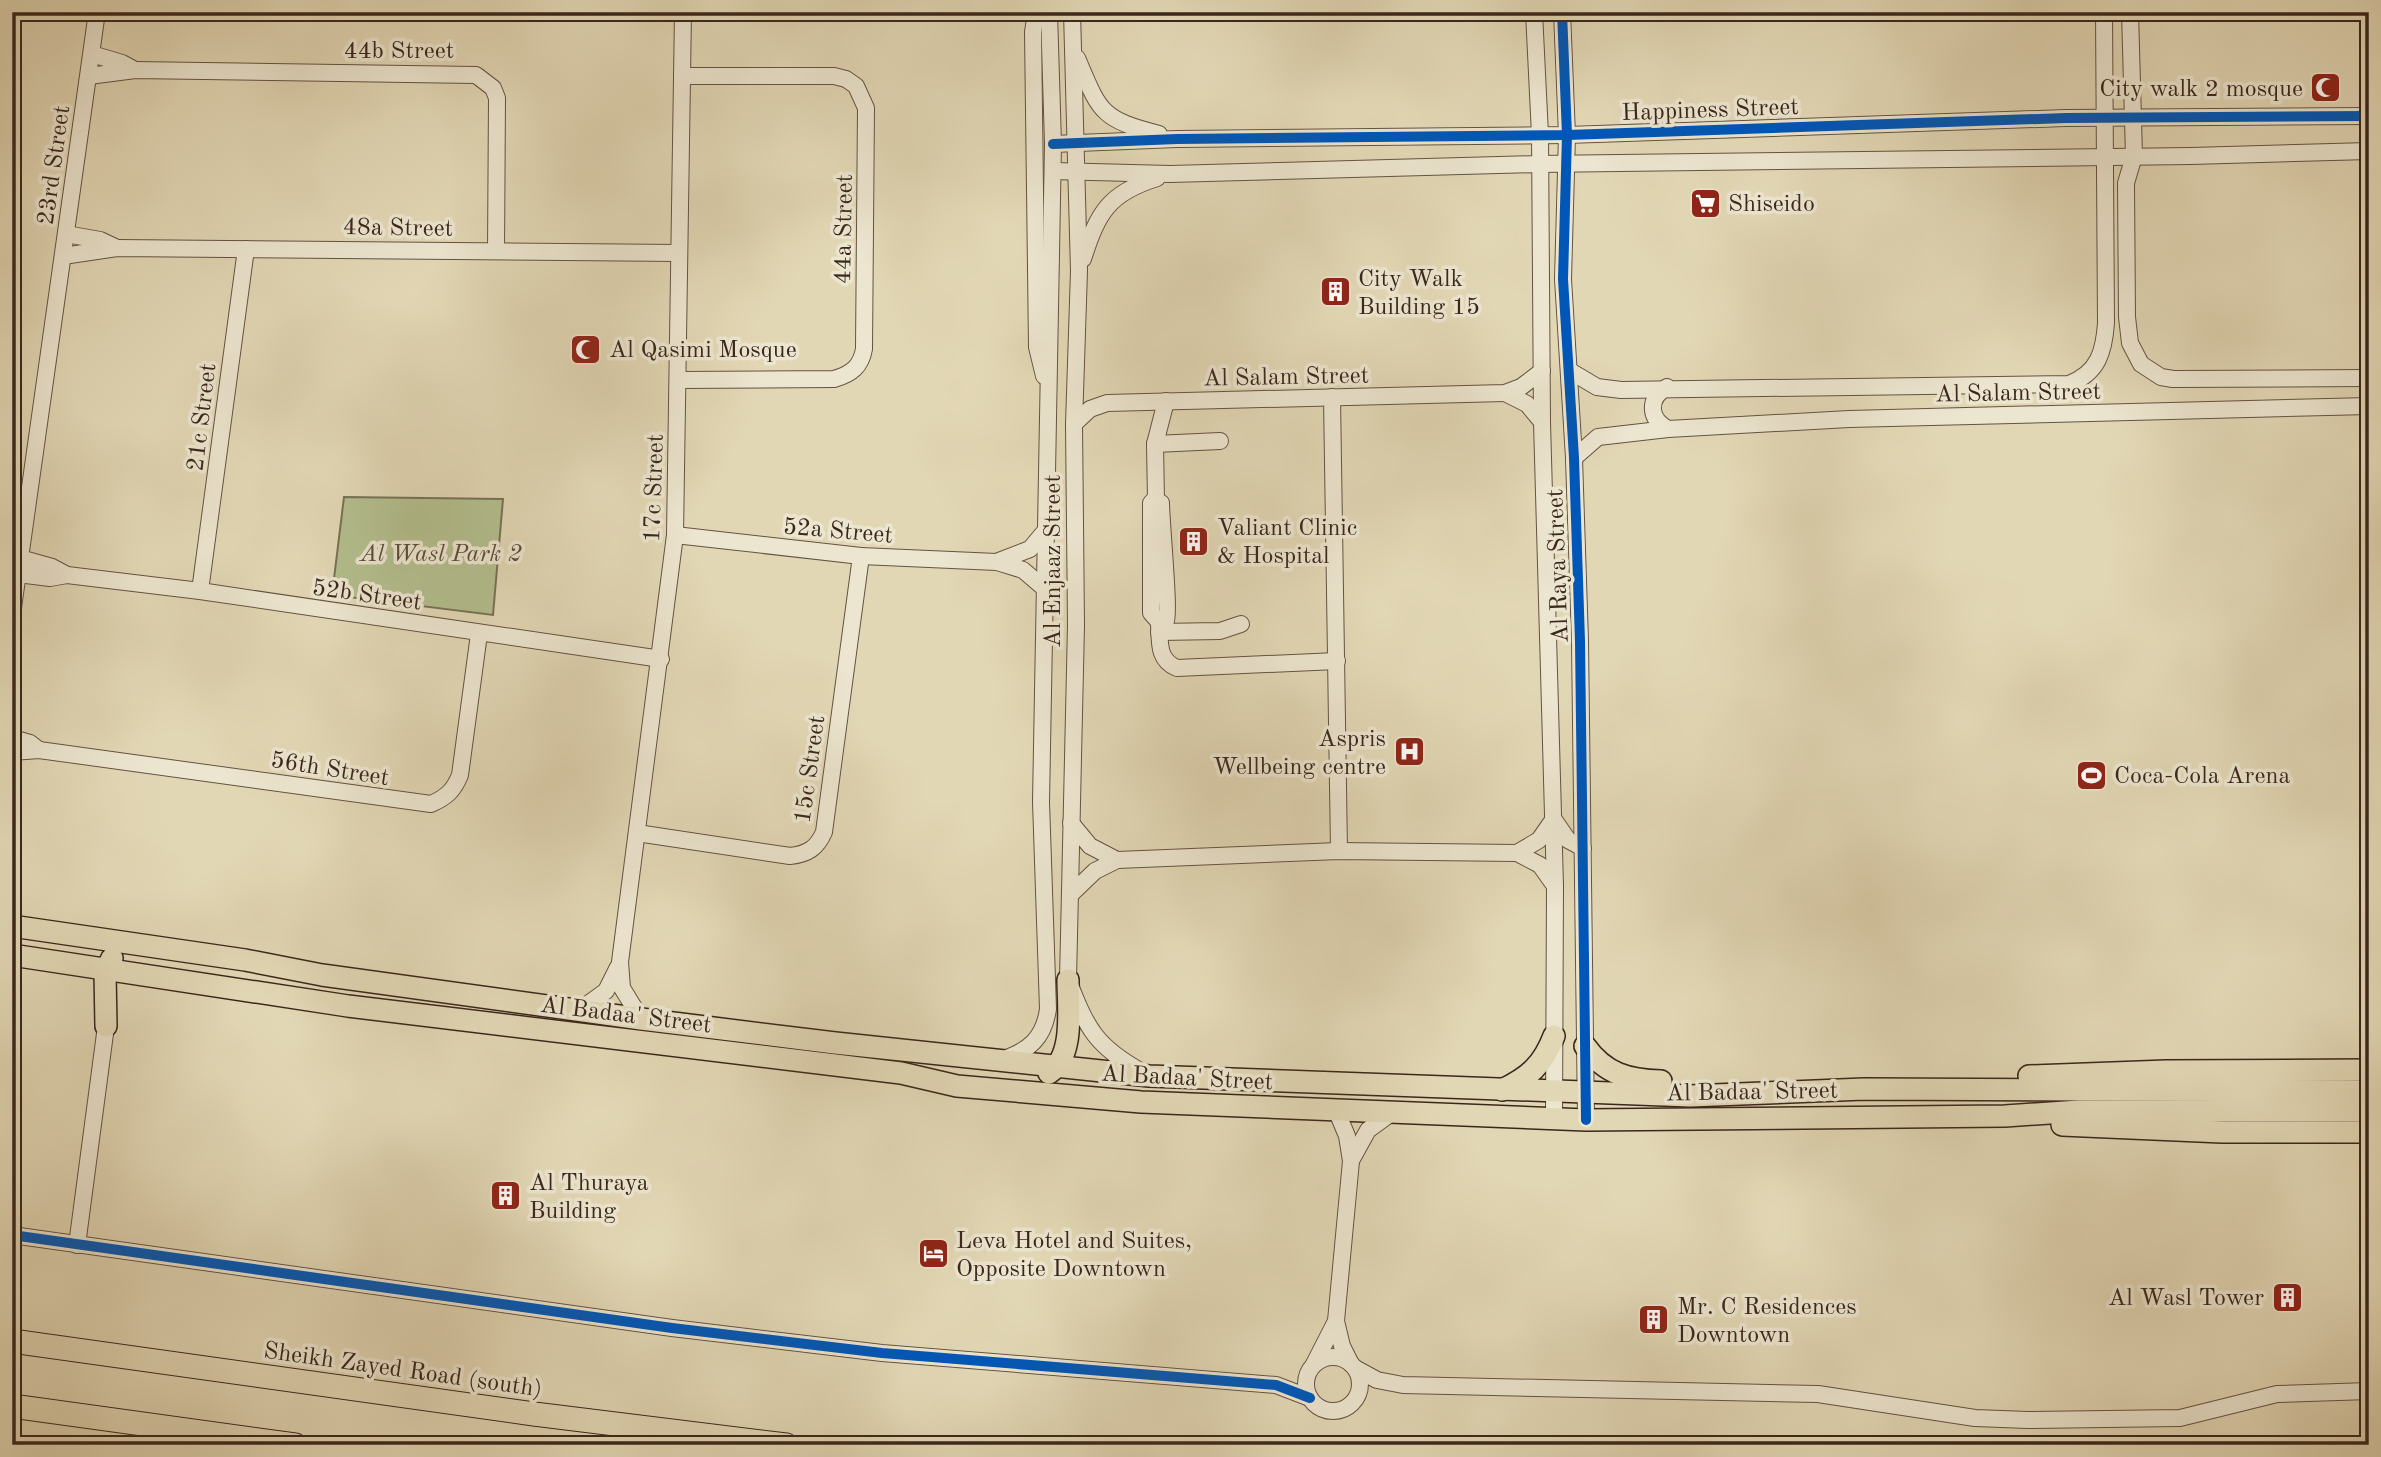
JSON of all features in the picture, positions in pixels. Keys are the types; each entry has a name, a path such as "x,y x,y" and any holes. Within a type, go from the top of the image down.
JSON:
{"highway":[{"name":"Sheikh Zayed Road (south)","path":"12,1341 534,1414 786,1445"},
{"path":"12,1406 295,1445"}],"main road":[{"name":"Al Badaa' Street","path":"12,926 245,960 322,975 641,1019 996,1061 1149,1076 1690,1096 1853,1090 2369,1091"},
{"path":"106,1026 105,968 111,958 119,954 211,965 245,960"},
{"name":"Al Badaa' Street","path":"12,955 348,1006 901,1073 957,1086 1094,1098 1338,1112 1586,1120 2005,1116 2078,1111 2369,1111"},
{"path":"106,1026 117,993 132,980 152,976"},
{"path":"901,1073 930,1071 1025,1080 1046,1075 1058,1066 1066,1043 1068,980"},
{"path":"1501,1091 1533,1072 1546,1055 1554,1036"},
{"path":"1585,1046 1597,1060 1618,1075 1634,1080 1667,1081 1690,1096"},
{"path":"1977,1090 2017,1077 2166,1071 2369,1070"},
{"path":"2005,1116 2043,1124 2208,1132 2369,1132"}],"street":[{"name":"23rd Street","path":"12,615 97,12"},
{"name":"17c Street","path":"641,1019 622,988 620,962 676,535 683,12"},
{"name":"Al Enjaaz Street","path":"1036,12 1033,32 1037,347 1049,386"},
{"name":"Al Enjaaz Street","path":"996,1061 1029,1048 1040,1037 1048,1009 1041,802 1053,171 1049,12"},
{"name":"Al Enjaaz Street","path":"1072,12 1079,271 1074,424 1076,625 1068,980 1085,1023 1099,1042 1113,1055 1149,1076"},
{"name":"Al Raya Street","path":"1534,12 1540,135 1542,422 1554,819 1554,1119"},
{"name":"Al Raya Street","path":"1562,12 1567,135 1563,279 1574,458 1586,1120"},
{"name":"Al Salam Street","path":"1570,371 1597,387 1609,389 2069,384 2087,375 2097,365 2105,344 2106,323 2104,12"},
{"path":"2130,12 2134,156 2126,183 2127,317 2134,354 2141,364 2161,377 2369,378"},
{"path":"1073,49 1093,97 1107,114 1134,129 1177,139"},
{"name":"44b Street","path":"92,54 135,70"},
{"name":"44b Street","path":"89,76 135,70 466,73 485,79 493,88 498,109 496,251"},
{"name":"44a Street","path":"679,380 834,379 844,376 858,366 864,349 867,183 866,108 863,96 846,79 682,76"},
{"name":"Happiness Street","path":"1053,144 1177,139 1567,135 2103,117 2369,116"},
{"path":"1053,171 1170,173 1539,163 2369,151"},
{"path":"1079,271 1096,221 1104,208 1128,188 1170,173"},
{"name":"48a Street","path":"66,234 100,240 117,248"},
{"name":"48a Street","path":"63,256 117,248 679,253"},
{"name":"21c Street","path":"200,591 246,249"},
{"name":"Al Salam Street","path":"1074,424 1098,405 1505,393 1521,387 1542,371"},
{"path":"1667,387 1659,392 1652,409 1654,418 1668,429"},
{"path":"1505,393 1527,404 1542,422"},
{"path":"1332,397 1339,851"},
{"path":"1166,401 1156,438 1156,499 1152,503 1151,613 1159,627 1161,653 1167,663 1178,668 1337,661"},
{"name":"Al Salam Street","path":"1574,458 1598,437 1668,429 1849,419 2369,407"},
{"path":"1156,438 1221,436"},
{"name":"52a Street","path":"676,535 861,556 997,562 1009,560 1030,548 1046,530"},
{"name":"15c Street","path":"637,833 790,856 801,855 819,843 824,832 861,556"},
{"name":"52a Street","path":"997,562 1023,570 1044,588"},
{"name":"52b Street","path":"19,566 52,567 67,575 200,591 661,659"},
{"path":"1159,627 1220,631 1241,624"},
{"name":"56th Street","path":"12,752 39,750 431,804 444,798 455,788 460,775 479,634"},
{"name":"56th Street","path":"12,738 30,743 39,750"},
{"path":"1517,853 1539,840 1554,819 1568,841 1583,848"},
{"path":"1071,823 1090,846 1117,860"},
{"path":"1070,895 1095,871 1117,860 1339,851 1517,853 1540,865 1555,886"},
{"name":"17c Street","path":"581,1009 606,991 620,962"},
{"path":"77,1245 106,1026"},
{"path":"12,1235 672,1328 882,1353 1288,1387 1327,1410 1348,1406 1359,1389 1353,1366 1342,1346 1336,1321 1351,1161 1347,1136 1338,1112"},
{"path":"1351,1161 1368,1130 1391,1114"},
{"path":"1310,1398 1306,1384 1311,1367 1336,1321"},
{"path":"1250,1383 1289,1378 1332,1357 1377,1380 1402,1385 1818,1394 2001,1420 2180,1418 2277,1394 2369,1391"}],"green space":[{"name":"Al Wasl Park 2","path":"344,497 503,499 493,615 332,595"}],"cycle path":[{"path":"1562,12 1567,135 1563,279 1574,458 1580,641 1586,1120"},
{"path":"1053,144 1177,139 1567,135 2066,118 2369,116"},
{"path":"12,1235 672,1328 882,1353 1276,1385 1310,1398"}],"place":[{"name":"City walk 2 mosque","path":"2326,88"},
{"name":"Shiseido","path":"1705,203"},
{"name":"City Walk Building 15","path":"1335,292"},
{"name":"Al Qasimi Mosque","path":"586,349"},
{"name":"Valiant Clinic & Hospital","path":"1194,541"},
{"name":"Aspris Wellbeing centre","path":"1409,752"},
{"name":"Coca-Cola Arena","path":"2091,775"},
{"name":"Al Thuraya Building","path":"506,1196"},
{"name":"Leva Hotel and Suites, Opposite Downtown","path":"933,1254"},
{"name":"Al Wasl Tower","path":"2287,1297"},
{"name":"Mr. C Residences Downtown","path":"1654,1320"}]}
